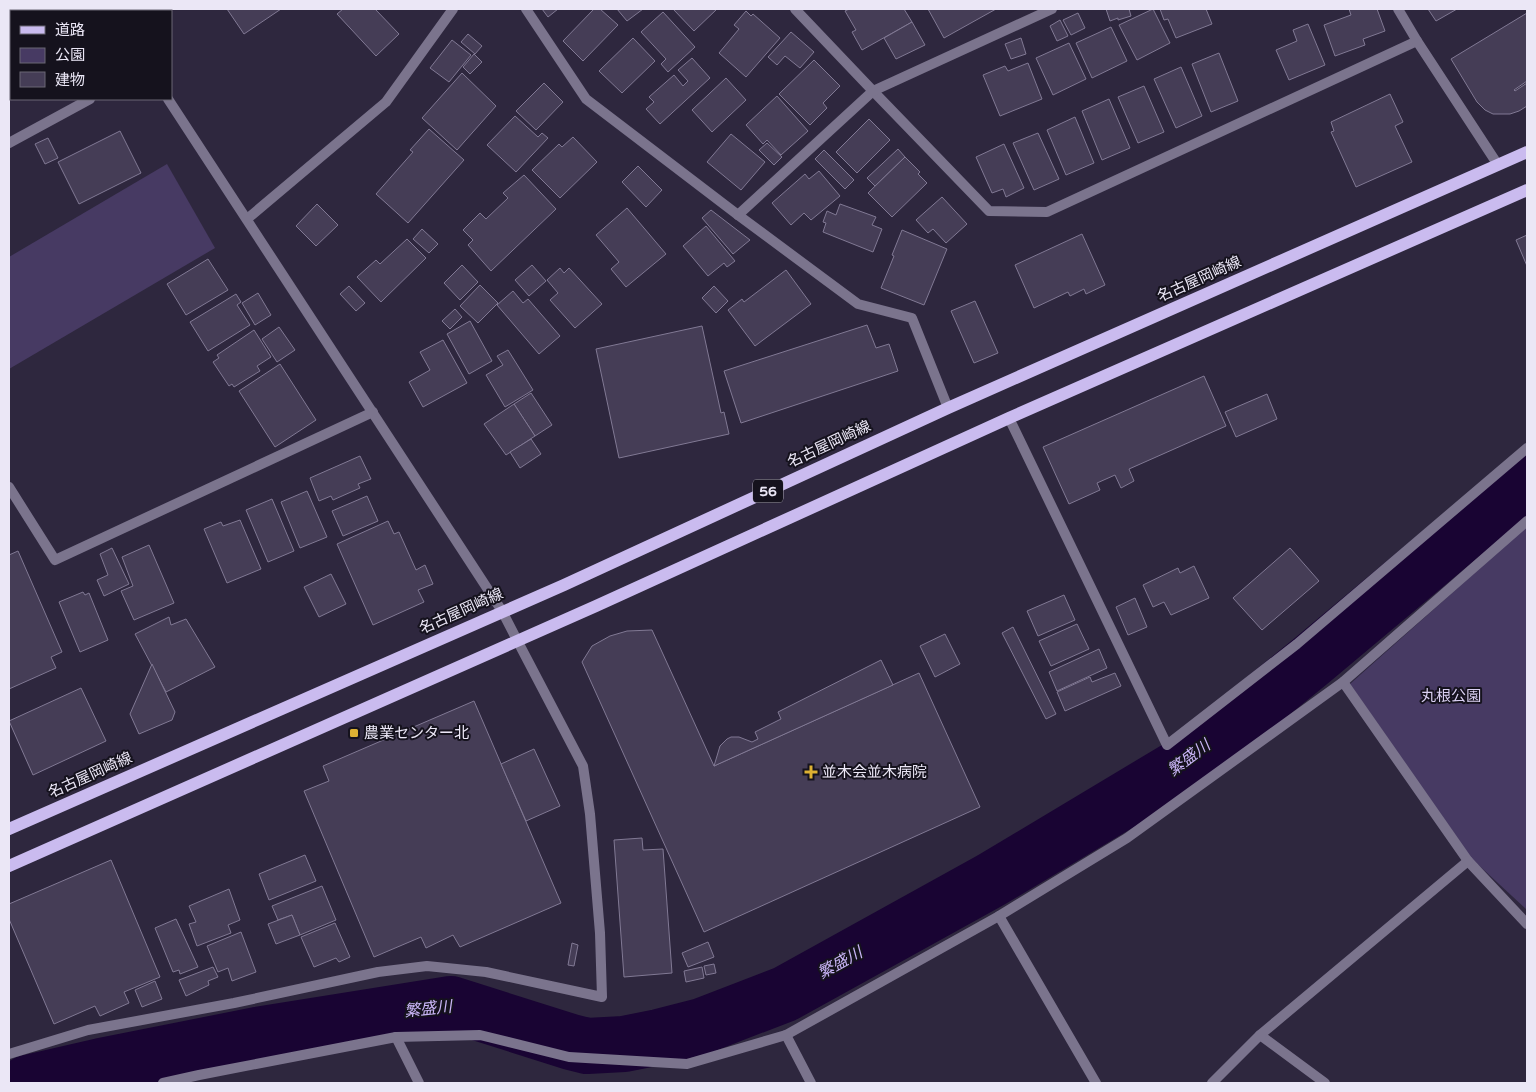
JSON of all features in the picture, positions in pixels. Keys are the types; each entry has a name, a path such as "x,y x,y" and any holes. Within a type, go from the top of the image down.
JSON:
{"main road":[{"name":"名古屋岡崎線","path":"9,829 564,584 948,408 1527,152"},
{"name":"56","path":"9,866 518,640 1009,418 1527,190"}],"street":[{"path":"247,219 386,102 453,9"},
{"path":"526,9 586,99 858,304 912,318 948,408"},
{"path":"795,9 989,211 1047,212 1418,41"},
{"path":"738,215 873,91 1052,9"},
{"path":"1398,9 1498,165"},
{"path":"9,143 88,100"},
{"path":"9,1054 88,1030 234,1003 378,972 427,966 486,972 602,997 600,933 590,814 583,766 502,611 169,100"},
{"path":"9,487 55,560 373,412"},
{"path":"1009,418 1167,745 1297,644 1527,448"},
{"path":"163,1083 201,1079 396,1037 480,1035 569,1057 687,1064 786,1035 999,916 1126,838 1343,682 1527,521"},
{"path":"1343,682 1468,861 1527,924"},
{"path":"1212,1083 1260,1034 1468,861"},
{"path":"999,916 1096,1083"},
{"path":"1260,1034 1325,1083"},
{"path":"786,1035 811,1083"},
{"path":"396,1037 419,1083"}],"green space":[{"path":"167,164 215,248 9,369 9,257"},
{"name":"丸根公園","path":"1527,526 1527,910 1472,859 1350,684"}],"building":[{"path":"227,9 281,9 244,34"},
{"path":"343,9 375,9 399,34 376,56 337,14"},
{"path":"542,9 558,9 548,17"},
{"path":"594,9 600,9 618,25 583,61 563,41"},
{"path":"617,9 643,9 627,21"},
{"path":"673,9 717,9 694,31"},
{"path":"849,9 904,9 912,22 862,50 852,32 856,30 845,11"},
{"path":"928,9 996,9 944,38"},
{"path":"1106,9 1129,9 1131,16 1110,21"},
{"path":"1153,9 1170,43 1137,60 1119,25"},
{"path":"1160,9 1206,9 1212,24 1176,38 1168,19 1164,20"},
{"path":"1349,9 1377,9 1385,31 1363,39 1365,45 1335,56 1324,25 1351,15"},
{"path":"1428,9 1457,9 1436,21"},
{"path":"746,11 751,16 753,14 780,38 746,77 719,53 739,29 734,25"},
{"path":"663,12 695,47 668,72 661,64 666,59 641,32"},
{"path":"1078,13 1085,28 1071,35 1063,20"},
{"path":"1527,13 1527,81 1514,90 1527,83 1527,106 1510,114 1493,114 1485,110 1477,102 1451,59"},
{"path":"1060,20 1068,36 1057,41 1050,26"},
{"path":"912,22 925,45 896,59 884,38"},
{"path":"1308,24 1325,65 1289,80 1276,50 1297,41 1293,30"},
{"path":"1111,27 1127,61 1092,78 1076,43"},
{"path":"791,32 814,52 800,68 785,56 777,65 768,57"},
{"path":"468,34 482,46 475,54 461,42"},
{"path":"633,38 655,61 622,93 599,71"},
{"path":"1021,38 1026,54 1011,59 1005,44"},
{"path":"452,40 471,55 449,82 430,68"},
{"path":"1069,43 1086,79 1053,95 1036,58"},
{"path":"1219,53 1238,101 1211,112 1192,64"},
{"path":"474,54 482,62 470,74 463,67"},
{"path":"692,58 710,78 660,124 646,109 654,102 649,97 674,75 683,86 688,81 678,70"},
{"path":"814,60 840,86 823,103 827,108 810,125 779,94"},
{"path":"1028,63 1042,99 1000,116 983,75 1005,66 1008,71"},
{"path":"1181,67 1202,116 1176,128 1154,79"},
{"path":"462,73 496,106 457,150 422,118"},
{"path":"726,78 746,100 712,132 692,110"},
{"path":"544,83 563,102 536,130 516,111"},
{"path":"1144,86 1164,132 1138,143 1118,97"},
{"path":"1390,94 1403,122 1395,126 1412,162 1356,187 1331,132 1334,131 1331,122"},
{"path":"777,96 808,131 781,155 767,140 763,144 746,125"},
{"path":"1109,99 1130,148 1102,160 1082,111"},
{"path":"515,116 538,137 542,133 548,138 516,172 487,145"},
{"path":"1075,117 1094,163 1066,175 1047,130"},
{"path":"869,119 890,140 857,173 836,152"},
{"path":"429,129 464,160 408,223 376,194 413,152 410,150"},
{"path":"120,131 141,173 79,204 58,162"},
{"path":"1038,133 1059,179 1034,190 1013,143"},
{"path":"731,134 765,162 741,190 707,162"},
{"path":"573,137 597,162 560,198 532,170 559,144 562,147"},
{"path":"48,138 58,158 45,164 35,144"},
{"path":"767,143 782,157 774,165 759,150"},
{"path":"1004,144 1024,188 1006,197 1003,189 992,193 976,157"},
{"path":"898,149 905,157 875,186 867,178"},
{"path":"824,150 854,180 845,189 815,159"},
{"path":"905,157 920,172 918,174 927,183 892,217 868,193"},
{"path":"638,166 662,190 646,207 622,182"},
{"path":"819,171 840,196 811,220 804,213 791,225 772,203 805,174 809,179"},
{"path":"524,175 556,209 491,271 468,245 473,240 463,230 480,213 486,219 508,198 503,193"},
{"path":"942,197 967,224 946,243 933,229 928,233 916,220"},
{"path":"317,204 338,225 316,246 296,226"},
{"path":"840,204 876,217 872,225 882,229 873,252 823,232 826,223 823,222 827,211 836,215"},
{"path":"627,208 666,254 626,287 611,269 619,262 596,235"},
{"path":"711,210 750,240 733,254 702,218"},
{"path":"706,226 735,261 727,267 724,263 708,276 683,246"},
{"path":"422,229 438,244 429,253 413,239"},
{"path":"902,230 947,249 924,305 881,288"},
{"path":"1082,234 1105,285 1086,294 1084,289 1070,296 1068,292 1034,308 1015,265"},
{"path":"1527,235 1527,266 1516,240"},
{"path":"407,239 426,258 381,302 357,277 376,260 380,264"},
{"path":"208,259 228,290 186,315 167,284"},
{"path":"462,265 478,282 460,300 444,283"},
{"path":"532,265 546,281 529,296 515,280"},
{"path":"560,268 564,273 569,268 602,304 575,328 550,300 558,293 547,280"},
{"path":"786,270 811,304 755,346 728,310 742,299 744,302"},
{"path":"480,285 498,303 478,323 460,306"},
{"path":"349,286 365,303 356,311 340,294"},
{"path":"714,286 728,301 716,313 702,298"},
{"path":"513,291 523,303 528,299 560,336 539,354 497,305"},
{"path":"258,293 271,315 255,325 242,303"},
{"path":"236,294 241,302 237,305 250,325 208,351 190,322"},
{"path":"975,301 998,353 974,363 951,311"},
{"path":"455,309 462,317 450,329 442,321"},
{"path":"470,321 492,361 469,374 447,334"},
{"path":"867,325 876,348 889,344 898,371 741,423 724,371"},
{"path":"702,326 721,413 724,412 729,434 619,458 596,349"},
{"path":"279,327 295,350 277,362 262,339"},
{"path":"254,330 271,357 257,366 260,371 234,387 232,384 229,386 213,362 219,358 217,355"},
{"path":"443,340 467,383 423,407 409,382 430,370 420,352"},
{"path":"508,350 533,390 505,407 486,375 503,365 497,356"},
{"path":"280,364 316,420 275,447 239,391"},
{"path":"1204,376 1226,426 1129,469 1134,481 1121,488 1115,475 1097,483 1100,490 1069,504 1043,447"},
{"path":"531,393 552,425 535,436 514,404"},
{"path":"1267,394 1277,419 1236,437 1225,412"},
{"path":"514,404 535,436 506,455 484,424"},
{"path":"531,439 541,454 520,468 510,452"},
{"path":"360,456 371,479 358,484 360,488 333,500 331,496 319,501 310,478"},
{"path":"307,491 327,537 300,548 281,502"},
{"path":"367,496 378,521 343,536 332,511"},
{"path":"272,499 294,551 268,562 246,510"},
{"path":"240,520 261,569 227,583 204,529 221,522 223,526"},
{"path":"388,521 394,534 399,532 416,570 425,565 433,584 418,590 424,602 373,625 337,544"},
{"path":"149,545 174,603 134,620 121,591 133,586 122,557"},
{"path":"112,548 129,584 104,596 97,580 108,575 100,554"},
{"path":"1290,548 1319,581 1262,630 1233,598"},
{"path":"18,551 62,652 51,657 56,668 9,689 9,555"},
{"path":"1194,566 1209,598 1171,615 1164,602 1153,607 1143,585 1178,568 1180,573"},
{"path":"331,574 346,604 319,617 304,587"},
{"path":"83,592 85,595 89,593 108,640 80,652 59,602"},
{"path":"1064,595 1075,620 1038,636 1027,611"},
{"path":"1135,598 1147,627 1128,635 1116,607"},
{"path":"169,617 171,625 186,619 215,667 166,692 135,634"},
{"path":"1077,624 1089,649 1051,666 1039,641"},
{"path":"1013,627 1056,714 1046,719 1002,633"},
{"path":"652,630 714,766 919,673 980,807 704,932 582,662 592,646 610,636 627,631"},
{"path":"945,634 960,664 935,677 920,646"},
{"path":"1099,649 1107,668 1057,691 1049,672"},
{"path":"881,660 893,685 714,766 720,746 727,739 739,737 752,742 758,739 755,732 781,719 778,712"},
{"path":"152,664 175,712 172,720 139,734 130,714"},
{"path":"1115,673 1121,686 1065,711 1057,692 1090,677 1092,682"},
{"path":"81,688 106,741 33,775 9,721"},
{"path":"474,701 561,903 460,947 453,935 426,948 421,937 374,957 304,791 329,781 323,766"},
{"path":"534,749 560,806 526,821 501,764"},
{"path":"642,838 643,850 663,849 672,973 624,977 614,840"},
{"path":"305,855 316,881 269,900 259,874"},
{"path":"111,860 160,977 124,992 129,1003 100,1016 95,1006 54,1024 9,919 9,904"},
{"path":"322,886 336,920 300,935 292,915 278,920 272,906"},
{"path":"229,889 240,920 228,925 231,933 197,946 189,924 196,922 189,906"},
{"path":"292,915 300,935 276,944 268,924"},
{"path":"176,919 198,967 180,974 179,970 173,972 155,928"},
{"path":"335,923 350,957 339,962 336,958 314,967 301,937"},
{"path":"241,932 256,972 232,981 228,968 218,972 207,946"},
{"path":"708,942 714,957 688,967 682,953"},
{"path":"572,943 578,945 574,966 568,965"},
{"path":"714,964 716,973 706,975 704,966"},
{"path":"213,967 218,977 208,981 209,985 186,996 179,980"},
{"path":"702,967 704,978 686,982 684,971"},
{"path":"155,981 162,999 142,1007 135,990"}],"waterway":[{"name":"繁盛川","path":"27,1083 101,1066 257,1035 451,1004 587,1046 624,1044 702,1026 785,994 991,880 1183,765 1311,661 1527,480"}],"place":[{"name":"農業センター北","path":"354,733"},
{"name":"並木会並木病院","path":"811,772"}]}
